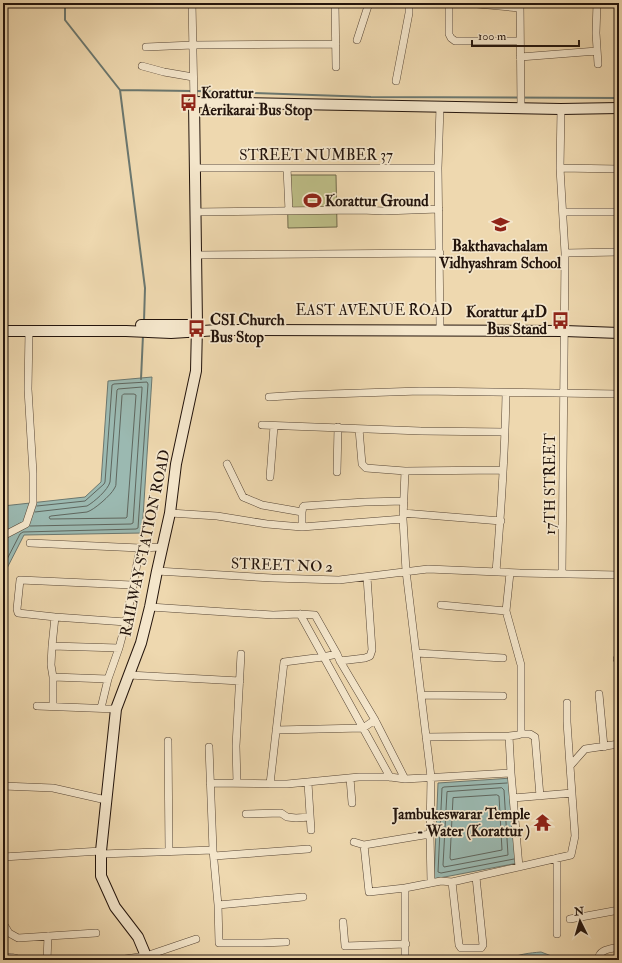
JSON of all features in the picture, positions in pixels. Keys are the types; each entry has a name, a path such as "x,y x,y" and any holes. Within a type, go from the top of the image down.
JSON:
{"street":[{"path":"192,3 194,98 440,107 521,101 561,109 619,108"},
{"path":"135,4 226,3"},
{"path":"335,3 336,67"},
{"path":"357,40 369,3"},
{"path":"396,81 409,14 409,3"},
{"path":"449,3 449,34 455,41 520,41"},
{"path":"476,3 520,5 521,101"},
{"path":"597,3 596,33 598,64"},
{"path":"146,47 193,44 336,44"},
{"path":"520,57 597,51"},
{"path":"142,66 164,72 193,75"},
{"name":"RAILWAY STATION ROAD","path":"148,958 138,937 115,907 101,876 101,853 116,709 141,643 150,607 170,513 176,464 196,371 197,328 194,98"},
{"path":"440,107 438,168 440,326"},
{"name":"17TH STREET","path":"561,109 560,168 565,253 562,574"},
{"name":"STREET NUMBER 37","path":"195,168 438,168"},
{"path":"287,168 289,211"},
{"path":"560,168 619,169"},
{"path":"195,212 384,211 439,209"},
{"path":"563,212 619,212"},
{"path":"565,253 619,252"},
{"path":"196,255 440,253"},
{"path":"3,324 127,328"},
{"name":"EAST AVENUE ROAD","path":"127,328 440,326 564,329 619,333"},
{"name":"EAST AVENUE ROAD","path":"197,328 218,330 564,329 619,326"},
{"path":"3,331 127,328"},
{"path":"3,536 26,524 33,503 33,473 28,389 30,331"},
{"path":"269,397 420,391 619,394"},
{"path":"496,572 501,521 506,393"},
{"path":"262,425 421,431 505,432"},
{"path":"270,477 274,426"},
{"path":"337,472 338,428"},
{"path":"359,429 362,464 366,468 405,471 503,470"},
{"path":"227,464 244,497 262,505 302,512"},
{"path":"405,471 403,516 406,571 431,777 431,883"},
{"path":"302,527 303,507 365,502 404,501"},
{"path":"170,513 217,516 267,524 302,527 403,516 501,521"},
{"path":"30,543 140,548 162,547"},
{"path":"101,708 108,679 126,622 140,548"},
{"name":"STREET NO 2","path":"157,571 272,578 339,580 428,569 510,573 619,575"},
{"path":"510,573 506,611 521,665 521,734"},
{"path":"340,661 365,658 370,656 372,650 366,577"},
{"path":"126,622 18,613 17,609 20,580 132,585"},
{"path":"441,605 506,611"},
{"path":"150,607 273,615 315,615 340,661 376,720 405,779"},
{"path":"300,614 390,777"},
{"path":"53,706 53,677 51,665 55,617"},
{"path":"52,646 119,648"},
{"path":"416,653 503,658"},
{"path":"237,783 236,746 241,654"},
{"path":"270,784 284,662 337,654"},
{"path":"129,675 240,681"},
{"path":"53,677 108,679"},
{"path":"599,694 604,746"},
{"path":"421,695 503,696"},
{"path":"364,845 369,892 405,888 442,881 452,882 570,855 576,836 567,722 567,703"},
{"path":"37,706 116,709"},
{"path":"276,730 363,728 376,720"},
{"path":"426,737 509,736 530,734 535,737 540,796"},
{"path":"509,736 519,867"},
{"path":"168,741 170,852"},
{"path":"570,766 585,749 619,744"},
{"path":"209,746 219,943 286,942"},
{"path":"210,783 308,783 350,778 390,777 405,779 511,773"},
{"path":"350,778 352,803"},
{"path":"308,783 311,830"},
{"path":"3,786 53,788 106,800"},
{"path":"513,798 572,793"},
{"path":"246,814 281,813 287,817 310,817"},
{"path":"354,842 364,845 430,834"},
{"path":"3,856 170,852 214,853 308,849"},
{"path":"557,858 557,934"},
{"path":"452,882 459,945 461,948 481,948 483,945 476,877"},
{"path":"405,888 406,960"},
{"path":"218,905 303,897"},
{"path":"570,919 619,910"},
{"path":"343,922 345,946 406,944"},
{"path":"3,923 9,933 18,938 96,933"},
{"path":"48,936 48,960"},
{"path":"118,960 148,958 196,939"},
{"path":"598,960 599,955 602,952 619,947"},
{"path":"3,958 11,957 22,960"}],"green space":[{"name":"Korattur Ground","path":"287,175 336,175 337,227 288,228"}],"water":[{"path":"152,377 142,533 24,535 3,576 3,506 85,497 101,482 108,381"},
{"path":"512,778 518,863 434,879 438,783"},
{"path":"541,952 562,960 508,960 519,955"}],"waterway":[{"path":"65,3 65,20 120,90 145,288 144,321"},
{"path":"120,90 192,91"},
{"path":"196,91 371,97 619,98"},
{"path":"141,379 143,335"}],"place":[{"name":"Korattur Aerikarai Bus Stop","path":"188,102"},
{"name":"Korattur Ground","path":"312,201"},
{"name":"Bakthavachalam Vidhyashram School","path":"500,225"},
{"name":"Korattur 41D Bus Stand","path":"560,321"},
{"name":"CSI Church Bus Stop","path":"197,329"},
{"name":"Jambukeswarar Temple - Water (Korattur )","path":"543,823"}]}
